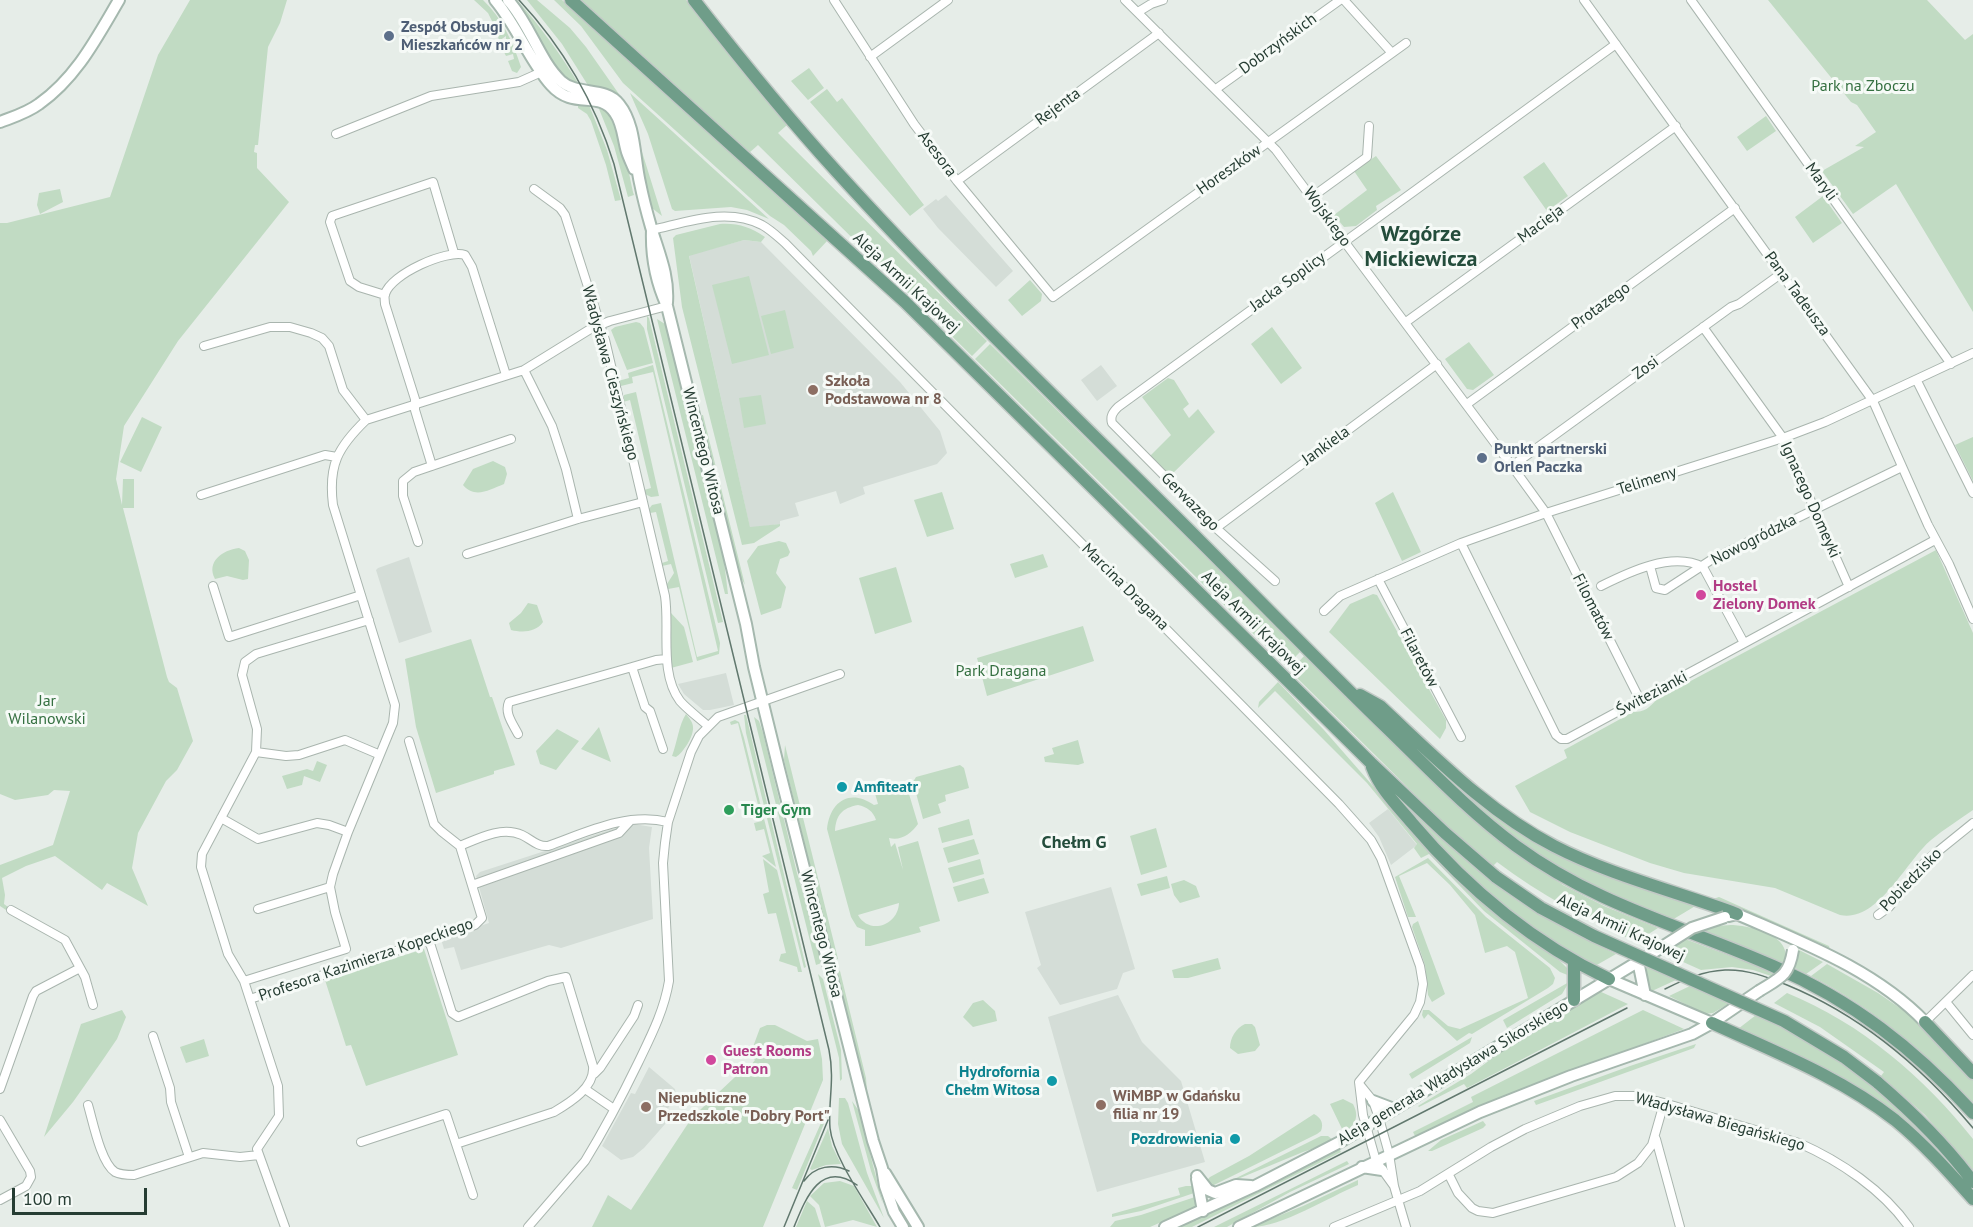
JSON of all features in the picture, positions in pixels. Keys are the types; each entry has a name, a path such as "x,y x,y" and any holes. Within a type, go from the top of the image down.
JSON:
{"main road":[{"name":"Aleja Armii Krajowej","path":"571,0 905,302 1371,763 1445,833 1496,877 1541,908 1594,936 1784,1021 1844,1057 1910,1110 1941,1142 1973,1182"},
{"name":"Aleja Armii Krajowej","path":"694,0 792,121 903,244 1346,688 1473,811 1516,846 1544,865 1620,906 1771,965 1810,983 1845,1004 1897,1040 1922,1061 1973,1113"},
{"path":"1346,688 1380,706 1466,785 1522,827 1555,846 1596,864 1731,916"},
{"path":"1371,763 1378,783 1441,857 1467,883 1518,925 1574,961 1609,979"},
{"path":"1574,961 1574,1000"},
{"path":"1925,1022 1973,1073"},
{"path":"1712,1023 1807,1066 1867,1100 1916,1138 1973,1199"}],"street":[{"path":"0,122 38,105 66,81 86,55 119,0"},
{"name":"Wincentego Witosa","path":"495,0 546,69"},
{"name":"Wincentego Witosa","path":"508,0 526,22 546,69 560,94 572,99 598,100 615,112 627,154 639,181 652,230 651,254 660,292 667,306 747,624 763,700 873,1141 894,1212 903,1227"},
{"name":"Asesora","path":"834,0 914,124 957,181 1053,297"},
{"path":"870,57 948,0"},
{"name":"Wojskiego","path":"1125,0 1268,142 1406,322 1546,513"},
{"path":"1138,12 1163,0"},
{"path":"1342,0 1392,53"},
{"name":"Dobrzyńskich","path":"1216,89 1342,0"},
{"name":"Pana Tadeusza","path":"1584,0 1873,401 1935,540 1972,614"},
{"name":"Maryli","path":"1691,0 1952,364"},
{"name":"Rejenta","path":"957,181 1160,33"},
{"name":"Horeszków","path":"1053,297 1406,44"},
{"name":"Jacka Soplicy","path":"1110,419 1118,407 1616,44"},
{"path":"336,134 431,96 519,82 546,69"},
{"path":"1312,197 1367,157 1369,126"},
{"name":"Macieja","path":"1406,322 1676,126"},
{"path":"385,295 359,287 350,281 330,222 332,216 433,182 454,253"},
{"name":"Władysława Cieszyńskiego","path":"534,189 560,208 565,215 600,325 665,596 670,680 678,698 708,726"},
{"name":"Protazego","path":"1467,404 1735,208"},
{"name":"Marcina Dragana","path":"652,230 712,217 731,216 748,219 765,226 785,243 1365,831 1388,874 1420,966 1423,984 1420,1002 1414,1015 1359,1083"},
{"path":"432,466 385,304 385,295 389,287 412,269 454,253 465,255 471,262 506,375"},
{"name":"Zosi","path":"1512,466 1703,327 1782,273"},
{"path":"244,981 346,949 330,887 348,832 378,754 393,723 395,705 333,505 331,481 337,457 347,438 366,420 524,370 600,325 667,306"},
{"path":"204,346 270,327 290,327 322,338 329,346 343,390 366,420"},
{"name":"Ignacego Domeyki","path":"1703,327 1783,438 1849,587"},
{"name":"Telimeny","path":"1324,611 1340,596 1461,543 1546,513 1783,438 1873,401 1973,353"},
{"name":"Jankiela","path":"1216,528 1437,364"},
{"path":"524,370 555,435 578,519"},
{"path":"1917,381 1973,493"},
{"name":"Gerwazego","path":"1110,419 1216,528 1275,581"},
{"path":"418,542 403,496 403,481 414,472 511,440"},
{"path":"201,495 325,455 337,457"},
{"name":"Nowogródzka","path":"1650,566 1656,588 1665,590 1711,560 1902,466"},
{"path":"467,554 578,519 643,502"},
{"name":"Filomatów","path":"1546,513 1640,700"},
{"name":"Świtezianki","path":"1461,543 1556,735 1561,739 1567,739 1935,540"},
{"name":"Nowogródzka","path":"1601,586 1635,568 1674,561 1693,562 1703,567 1744,644"},
{"name":"Filaretów","path":"1378,579 1461,737"},
{"path":"213,586 229,637 361,595"},
{"path":"285,1227 257,1149 279,1116 278,1086 244,981 228,954 201,867 202,854 256,752 257,729 242,675 245,662 256,654 369,620"},
{"path":"518,734 509,718 507,705 509,702 656,660 667,659"},
{"path":"632,667 663,749"},
{"path":"528,1227 585,1161 614,1109 658,1021 666,1000 669,981 663,863 668,822 684,768 699,736 718,717 840,674"},
{"path":"256,752 286,756 299,755 345,740 378,754"},
{"path":"409,741 434,824 460,846 508,831 525,836 537,845 548,846 616,822 657,819 668,822"},
{"path":"221,818 258,839 317,823 348,832"},
{"path":"472,885 619,833 630,821"},
{"name":"Pobiedzisko","path":"1878,915 1889,907 1926,861 1973,823"},
{"name":"Profesora Kazimierza Kopeckiego","path":"250,999 475,925 482,918 460,846"},
{"path":"258,909 330,887"},
{"path":"11,910 65,940 85,977 93,1005"},
{"path":"1731,916 1874,981 1896,995 1925,1022 1973,975"},
{"name":"Aleja generała Władysława Sikorskiego","path":"1165,1227 1255,1186 1331,1147 1692,928 1731,916"},
{"path":"429,940 452,1013 459,1017 548,981 566,977 594,1074"},
{"path":"1379,1165 1389,1154 1480,1112 1571,1076 1692,1034 1783,976 1789,969 1794,944"},
{"path":"1638,961 1645,995"},
{"path":"0,1089 36,991 80,968"},
{"path":"1609,979 1712,1023"},
{"path":"1946,1002 1973,1035"},
{"path":"456,1144 554,1112 564,1106 591,1082 594,1074 629,1025 638,1005"},
{"path":"153,1036 170,1085 171,1102 189,1157"},
{"path":"1359,1083 1373,1101 1379,1118 1406,1227"},
{"path":"1359,1083 1365,1125 1379,1165 1394,1186"},
{"path":"585,1089 614,1109"},
{"name":"Władysława Biegańskiego","path":"1334,1227 1398,1200 1449,1174 1515,1133 1590,1103 1626,1095 1664,1102 1799,1143 1816,1151 1875,1189 1909,1227"},
{"path":"1373,1101 1394,1109"},
{"path":"1664,1102 1655,1134 1680,1227"},
{"path":"88,1106 105,1160 116,1173 134,1175 203,1153 240,1157 259,1155"},
{"path":"361,1142 446,1114 473,1196"},
{"path":"0,1120 30,1171 31,1177 26,1186 0,1200"},
{"name":"Władysława Biegańskiego","path":"1449,1174 1458,1193 1472,1208 1493,1213 1624,1173 1644,1157 1652,1145 1655,1134"},
{"name":"Aleja generała Władysława Sikorskiego","path":"1239,1227 1362,1167 1379,1165"},
{"name":"Wincentego Witosa","path":"882,1168 918,1227"},
{"path":"1203,1211 1197,1176 1208,1190 1215,1193 1236,1185 1255,1186"}],"shaded area":[{"path":"946,195 1013,271 996,287 938,228 923,209"},
{"name":"Szkoła Podstawowa nr 8","path":"744,240 761,242 900,382 940,431 947,453 937,464 863,487 865,494 840,504 836,491 795,503 799,516 780,521 780,524 750,528 689,255"},
{"path":"1101,365 1117,386 1097,401 1081,380"},
{"path":"409,557 432,632 399,643 376,570"},
{"path":"726,673 734,705 703,710 684,694 678,684"},
{"path":"1388,809 1417,845 1391,865 1379,837 1369,823"},
{"path":"634,824 652,827 649,848 653,919 561,948 549,945 461,970 454,947 444,949 441,939 489,923 476,876 480,872"},
{"path":"1111,887 1135,969 1123,973 1117,989 1060,1005 1037,968 1041,965 1025,912"},
{"path":"1118,995 1142,1042 1181,1081 1205,1162 1097,1192 1048,1017"},
{"name":"Niepubliczne Przedszkole \"Dobry Port\"","path":"649,1067 675,1089 676,1096 665,1113 666,1123 644,1148 633,1157 621,1160 602,1146 631,1093 635,1094"}],"green space":[{"name":"Jar Wilanowski","path":"190,0 287,0 280,23 268,47 258,145 255,145 254,152 257,153 257,168 289,202 178,341 124,426 116,479 122,505 123,479 134,479 134,508 123,508 167,677 169,682 177,688 193,741 177,770 166,781 138,833 132,868 148,906 107,883 102,890 55,856 26,866 2,878 4,904 8,907 6,910 0,906 0,865 53,845 70,791 54,790 48,795 15,800 0,794 0,223 110,197 158,55"},
{"path":"474,0 483,0 501,23 521,67 517,73 512,71 508,61 514,59 513,54 506,56 499,42 506,39 506,36 499,41 496,27 488,13"},
{"path":"513,0 517,0 542,31 580,86 569,79 550,60"},
{"path":"527,0 537,0 570,28 628,107 662,216 652,208 629,116 589,87 562,44"},
{"path":"554,0 562,0 828,240 813,256 811,251 784,225 770,216 623,83 581,26"},
{"path":"580,0 686,0 787,125 778,133 987,341 972,356 758,145 749,153"},
{"name":"Park na Zboczu","path":"1768,0 1927,0 1965,40 1973,34 1973,312 1896,184 1853,214 1822,171 1864,147 1855,146 1876,132 1857,105 1851,102"},
{"path":"809,68 824,88 808,100 791,81"},
{"path":"827,89 837,102 842,98 924,205 910,216 810,102"},
{"path":"630,93 769,219 747,210 731,207 675,211 672,209 648,134"},
{"path":"578,104 589,105 607,150 621,200 615,201 591,121 587,114 578,108"},
{"path":"597,104 605,109 618,130 634,195 628,197 614,146"},
{"path":"1766,116 1776,131 1747,151 1737,137"},
{"path":"1376,156 1401,190 1376,206 1377,210 1356,226 1344,227 1334,215 1367,190 1354,171"},
{"path":"1544,162 1568,196 1547,211 1523,177"},
{"path":"60,189 63,202 40,214 37,205 39,193"},
{"path":"1823,196 1842,223 1813,243 1795,217"},
{"path":"720,224 744,226 765,237 761,242 744,240 689,256 750,527 780,524 754,543 742,545 682,307 673,238 676,235"},
{"path":"749,276 769,355 732,364 712,285"},
{"path":"1030,280 1042,294 1041,301 1022,316 1008,300"},
{"path":"785,310 794,348 771,354 761,316"},
{"path":"647,316 723,622 718,623 647,329"},
{"path":"657,319 665,324 668,331 723,553 728,594 725,594"},
{"path":"636,322 644,328 653,363 627,370 611,330"},
{"path":"1272,327 1302,368 1281,384 1251,344"},
{"path":"1469,342 1494,375 1473,390 1467,389 1445,359"},
{"path":"990,344 1301,651 1286,666 975,359"},
{"path":"653,365 720,643 719,654 697,661 679,587 668,589 667,584 674,573 671,564 662,566 662,563 668,561 656,512 650,513 649,509 652,505 661,503 697,657 718,651 653,372 632,377 633,383 621,386 618,381 629,378 628,373"},
{"path":"1168,378 1174,380 1189,404 1183,409 1189,418 1198,409 1215,432 1169,477 1149,457 1171,435 1142,397"},
{"path":"636,392 659,496 651,497 645,494 644,490 651,488 630,400 623,402 624,395"},
{"path":"761,395 766,424 744,428 739,398"},
{"path":"702,415 745,585 738,572 702,428"},
{"path":"142,417 162,427 141,472 120,462"},
{"path":"1973,437 1973,481 1955,445"},
{"path":"493,461 505,467 507,474 504,484 482,492 472,492 463,485 473,469"},
{"path":"942,492 954,529 927,537 914,500"},
{"path":"1393,492 1421,552 1402,561 1375,503"},
{"path":"779,541 786,543 790,552 788,556 780,559 776,573 786,587 781,608 761,615 747,561 758,546"},
{"path":"239,548 245,551 249,560 248,579 227,576 215,579 213,567 217,558 227,551"},
{"path":"1936,550 1973,633 1973,810 1931,840 1890,888 1867,910 1854,915 1840,915 1775,888 1684,873 1650,863 1570,832 1530,812 1515,786 1567,758 1564,750 1633,712 1646,709 1657,699"},
{"path":"1043,554 1048,567 1015,578 1010,564"},
{"path":"896,567 912,622 875,634 859,578"},
{"path":"1373,594 1377,595 1446,720 1446,728 1440,739 1329,632 1350,604"},
{"path":"528,603 537,605 543,622 537,628 529,631 511,630 509,623 521,613"},
{"path":"671,613 684,627 693,662 671,668"},
{"name":"Park Dragana","path":"1083,626 1094,661 987,696 977,658"},
{"path":"471,639 515,765 436,793 416,727 405,659"},
{"path":"1305,655 1451,799 1497,840 1563,885 1604,906 1658,928 1636,942 1564,906 1497,862 1493,866 1457,836 1290,671"},
{"path":"1278,682 1324,730 1450,874 1498,917 1560,961 1568,969 1570,976 1560,972 1484,911 1429,854 1421,858 1414,848 1417,844 1367,783 1275,691 1258,708 1259,702"},
{"path":"686,714 693,725 692,735 682,752 676,757 672,756 682,723"},
{"path":"744,715 746,715 806,967 804,968 746,733"},
{"path":"754,717 759,721 763,733 797,873 824,962 816,965"},
{"path":"735,720 739,722 744,738 776,867 762,856 770,853 764,829 756,831 754,823 762,821 738,723 731,725 730,722"},
{"path":"599,727 611,762 581,749"},
{"path":"557,729 579,741 556,770 540,764 536,751"},
{"path":"1078,740 1084,763 1078,765 1045,762 1044,757 1054,754 1052,748"},
{"path":"785,745 838,959 833,960 784,760"},
{"path":"1418,749 1486,808 1522,835 1562,856 1697,905 1672,920 1574,876 1508,832 1434,768"},
{"path":"317,761 327,765 320,782 304,776 302,785 287,789 282,776 307,769 313,771"},
{"path":"960,765 964,768 969,788 945,795 946,801 938,804 941,813 923,819 913,782 916,777"},
{"path":"903,782 906,784 918,824 905,836 889,838 891,847 895,843 903,870 898,847 918,841 940,921 919,927 921,932 865,946 865,930 857,927 851,917 827,829 832,811 843,800 857,798 874,805 878,804 874,790","holes":["858,805 869,810 876,820 835,831 841,813","899,903 894,917 882,925 869,925 858,915"]},
{"path":"1392,789 1460,855 1504,891 1573,933 1616,954 1595,966 1547,937 1503,905 1462,869 1407,809"},
{"path":"969,819 973,835 942,843 938,828"},
{"path":"1156,828 1167,867 1141,875 1130,836"},
{"path":"974,839 979,854 948,863 943,848"},
{"path":"1428,858 1486,917 1550,968 1555,978 1553,984 1548,988 1457,1041 1428,1014 1424,1019 1423,1010 1429,1010 1448,1026 1460,1029 1528,998 1515,952 1507,946 1485,953 1475,915 1450,885 1427,863 1399,876 1416,917 1408,917 1395,877"},
{"path":"763,859 777,870 802,972 798,972 797,967 779,961 781,954 786,953 776,913 768,914 763,894 769,892"},
{"path":"980,859 984,874 953,883 948,868"},
{"path":"1167,876 1170,888 1141,896 1137,884"},
{"path":"984,878 989,893 958,902 953,887"},
{"path":"1184,880 1196,886 1200,897 1180,903 1174,895 1171,884"},
{"path":"1719,897 1829,946 1831,953 1778,926 1713,899"},
{"path":"1418,921 1445,994 1432,1002 1428,995 1425,965 1412,927"},
{"path":"1731,925 1760,930 1777,939 1786,954 1785,964 1700,931 1716,926"},
{"path":"1685,939 1776,973 1771,976 1732,967 1701,970 1663,953"},
{"path":"424,949 458,1055 366,1086 351,1045 346,1046 325,980"},
{"path":"1797,949 1823,962 1806,974 1795,968"},
{"path":"1218,958 1221,969 1188,978 1174,978 1172,970"},
{"path":"1827,964 1878,993 1913,1017 1973,1078 1973,1103 1937,1066 1898,1032 1856,1002 1811,976"},
{"path":"1647,967 1676,980 1652,991 1646,980"},
{"path":"835,969 840,971 866,1078 867,1091 865,1092"},
{"path":"818,974 823,979 841,1050 842,1079 840,1081 839,1058"},
{"path":"1569,982 1562,994 1507,1028 1503,1020"},
{"path":"1690,986 1730,1003 1713,1013 1705,1014 1669,996"},
{"path":"1599,991 1628,1004 1467,1088 1464,1084 1418,1106 1471,1074 1510,1045"},
{"path":"1787,993 1814,1005 1866,1036 1913,1074 1973,1139 1973,1170 1925,1115 1881,1076 1884,1072 1820,1027 1774,1003"},
{"path":"983,1000 995,1011 997,1021 973,1027 963,1017 973,1003"},
{"path":"122,1010 126,1017 117,1039 73,1102 44,1137 81,1024"},
{"path":"1643,1010 1684,1029 1506,1095 1415,1136 1413,1132 1473,1102 1471,1097"},
{"path":"1756,1015 1815,1046 1867,1082 1914,1124 1959,1173 1908,1126 1857,1088 1802,1057 1738,1029"},
{"path":"1245,1024 1252,1024 1255,1027 1260,1045 1255,1051 1238,1054 1230,1048 1231,1041 1236,1031"},
{"path":"775,1025 807,1041 818,1039 823,1080 763,1227 592,1227 608,1195 631,1210 687,1125 700,1110 735,1077 748,1069 755,1060 750,1055 760,1028"},
{"path":"1472,1037 1470,1043 1412,1079 1409,1074"},
{"path":"204,1039 209,1056 186,1063 180,1047"},
{"path":"1696,1044 1694,1048 1536,1105 1534,1101 1630,1066"},
{"path":"839,1098 845,1098 848,1103 867,1173 884,1218 842,1144 838,1124"},
{"path":"1343,1099 1353,1104 1356,1113 1354,1124 1344,1133 1330,1104"},
{"path":"852,1101 859,1111 883,1204 871,1171"},
{"path":"829,1105 825,1121 797,1190 792,1188"},
{"path":"1314,1114 1322,1123 1321,1131 1317,1134 1210,1187 1207,1180 1210,1177 1249,1156"},
{"path":"1483,1121 1486,1125 1483,1128 1428,1151 1441,1140"},
{"path":"828,1128 832,1146 841,1164 826,1165 812,1170 810,1169"},
{"path":"1321,1136 1328,1136 1333,1140 1216,1188"},
{"path":"1339,1148 1341,1152 1192,1227 1179,1227 1292,1174"},
{"path":"1347,1161 1349,1164 1290,1192 1227,1227 1214,1227"},
{"path":"1358,1180 1358,1185 1291,1217 1263,1226 1251,1227 1303,1206"},
{"path":"840,1181 854,1186 877,1227 853,1220 825,1227 819,1205 810,1196 824,1183"},
{"path":"1193,1186 1197,1192 1141,1211 1112,1217 1112,1214 1180,1195 1178,1188"},
{"path":"1198,1196 1196,1207 1150,1227 1110,1227 1115,1221"},
{"path":"807,1201 815,1208 821,1227 796,1227"}],"tram line":[{"path":"519,0 550,37 576,77 597,119 614,164 829,1050 832,1140 843,1165 880,1227"},
{"path":"1665,989 1694,976 1733,970 1764,976 1814,997 1840,1011 1888,1045 1933,1084 1973,1128"},
{"path":"1198,1227 1627,1008"},
{"path":"784,1227 828,1120"},
{"path":"804,1181 813,1172 825,1167 837,1167 849,1171"},
{"path":"794,1227 809,1195 824,1180 833,1177 844,1178 857,1185"}],"place":[{"name":"Zespół Obsługi Mieszkańców nr 2","path":"389,36"},
{"name":"Szkoła Podstawowa nr 8","path":"813,390"},
{"name":"Punkt partnerski Orlen Paczka","path":"1482,458"},
{"name":"Hostel Zielony Domek","path":"1701,595"},
{"name":"Amfiteatr","path":"842,787"},
{"name":"Tiger Gym","path":"729,810"},
{"name":"Guest Rooms Patron","path":"711,1060"},
{"name":"Hydrofornia Chełm Witosa","path":"1052,1081"},
{"name":"WiMBP w Gdańsku filia nr 19","path":"1101,1105"},
{"name":"Niepubliczne Przedszkole \"Dobry Port\"","path":"646,1107"},
{"name":"Pozdrowienia","path":"1235,1139"}],"district":[{"name":"Wzgórze Mickiewicza","path":"1421,248"},
{"name":"Chełm G","path":"1074,843"}]}
